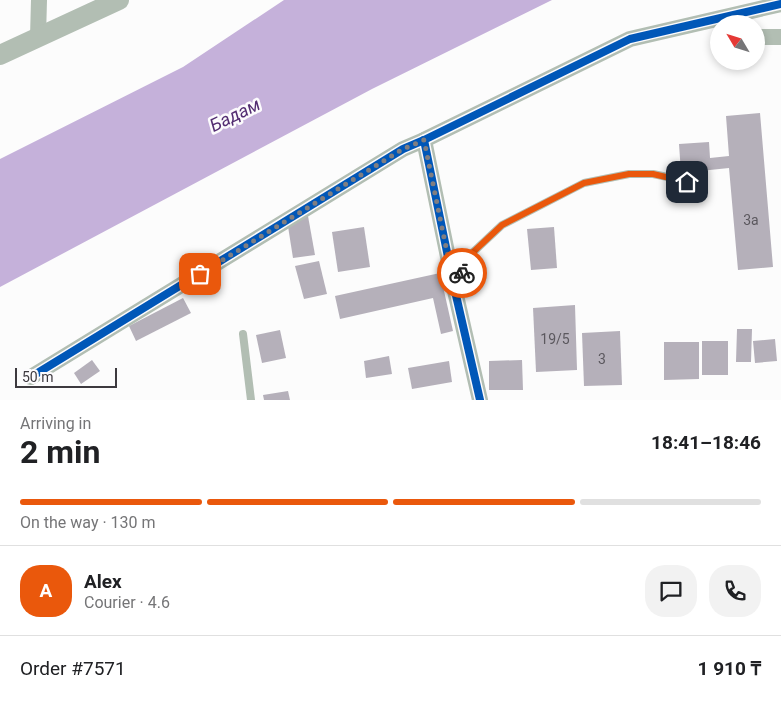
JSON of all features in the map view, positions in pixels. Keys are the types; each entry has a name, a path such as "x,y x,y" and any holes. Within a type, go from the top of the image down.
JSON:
{"street":[{"path":"38,37 39,0"},
{"path":"0,55 119,0"},
{"path":"742,15 781,4"},
{"path":"30,377 403,149 630,39 710,23"},
{"path":"765,37 781,37"},
{"path":"424,140 480,400"}],"lane":[{"path":"455,291 469,256 502,225 584,183 629,174 653,174 687,182"},
{"path":"243,334 252,400"}],"water":[{"name":"Бадам","path":"284,0 552,0 372,89 0,287 0,159 183,67"}],"building":[{"path":"760,113 773,267 738,270 729,168 681,173 679,144 709,142 710,158 729,156 726,116"},
{"path":"308,216 315,255 293,258 287,220"},
{"path":"364,227 370,267 338,272 332,232"},
{"path":"554,227 557,268 531,270 527,229"},
{"path":"319,261 327,294 304,299 295,266"},
{"path":"440,273 453,331 441,334 433,298 340,319 335,296"},
{"path":"183,298 191,313 136,341 129,326"},
{"path":"575,305 577,370 536,372 533,308"},
{"path":"737,329 752,329 751,362 736,362"},
{"path":"280,330 286,358 262,363 256,335"},
{"path":"620,331 622,385 584,386 582,333"},
{"path":"775,339 777,361 755,363 753,341"},
{"path":"702,341 728,341 728,375 702,375"},
{"path":"664,342 699,342 699,379 664,380"},
{"path":"389,356 392,374 366,378 364,361"},
{"path":"92,360 100,371 81,384 74,373"},
{"path":"522,360 523,390 489,390 489,361"},
{"path":"449,361 452,382 412,389 408,368"},
{"path":"288,391 290,400 264,400 263,395"}],"cycle path":[{"path":"31,377 403,149 630,39 781,4"},
{"path":"424,140 480,400"}],"way so far":[{"path":"200,274 403,149 424,140 455,291 462,273"}],"route":[{"path":"462,273 469,256 502,225 584,183 629,174 653,174 687,182"}]}
